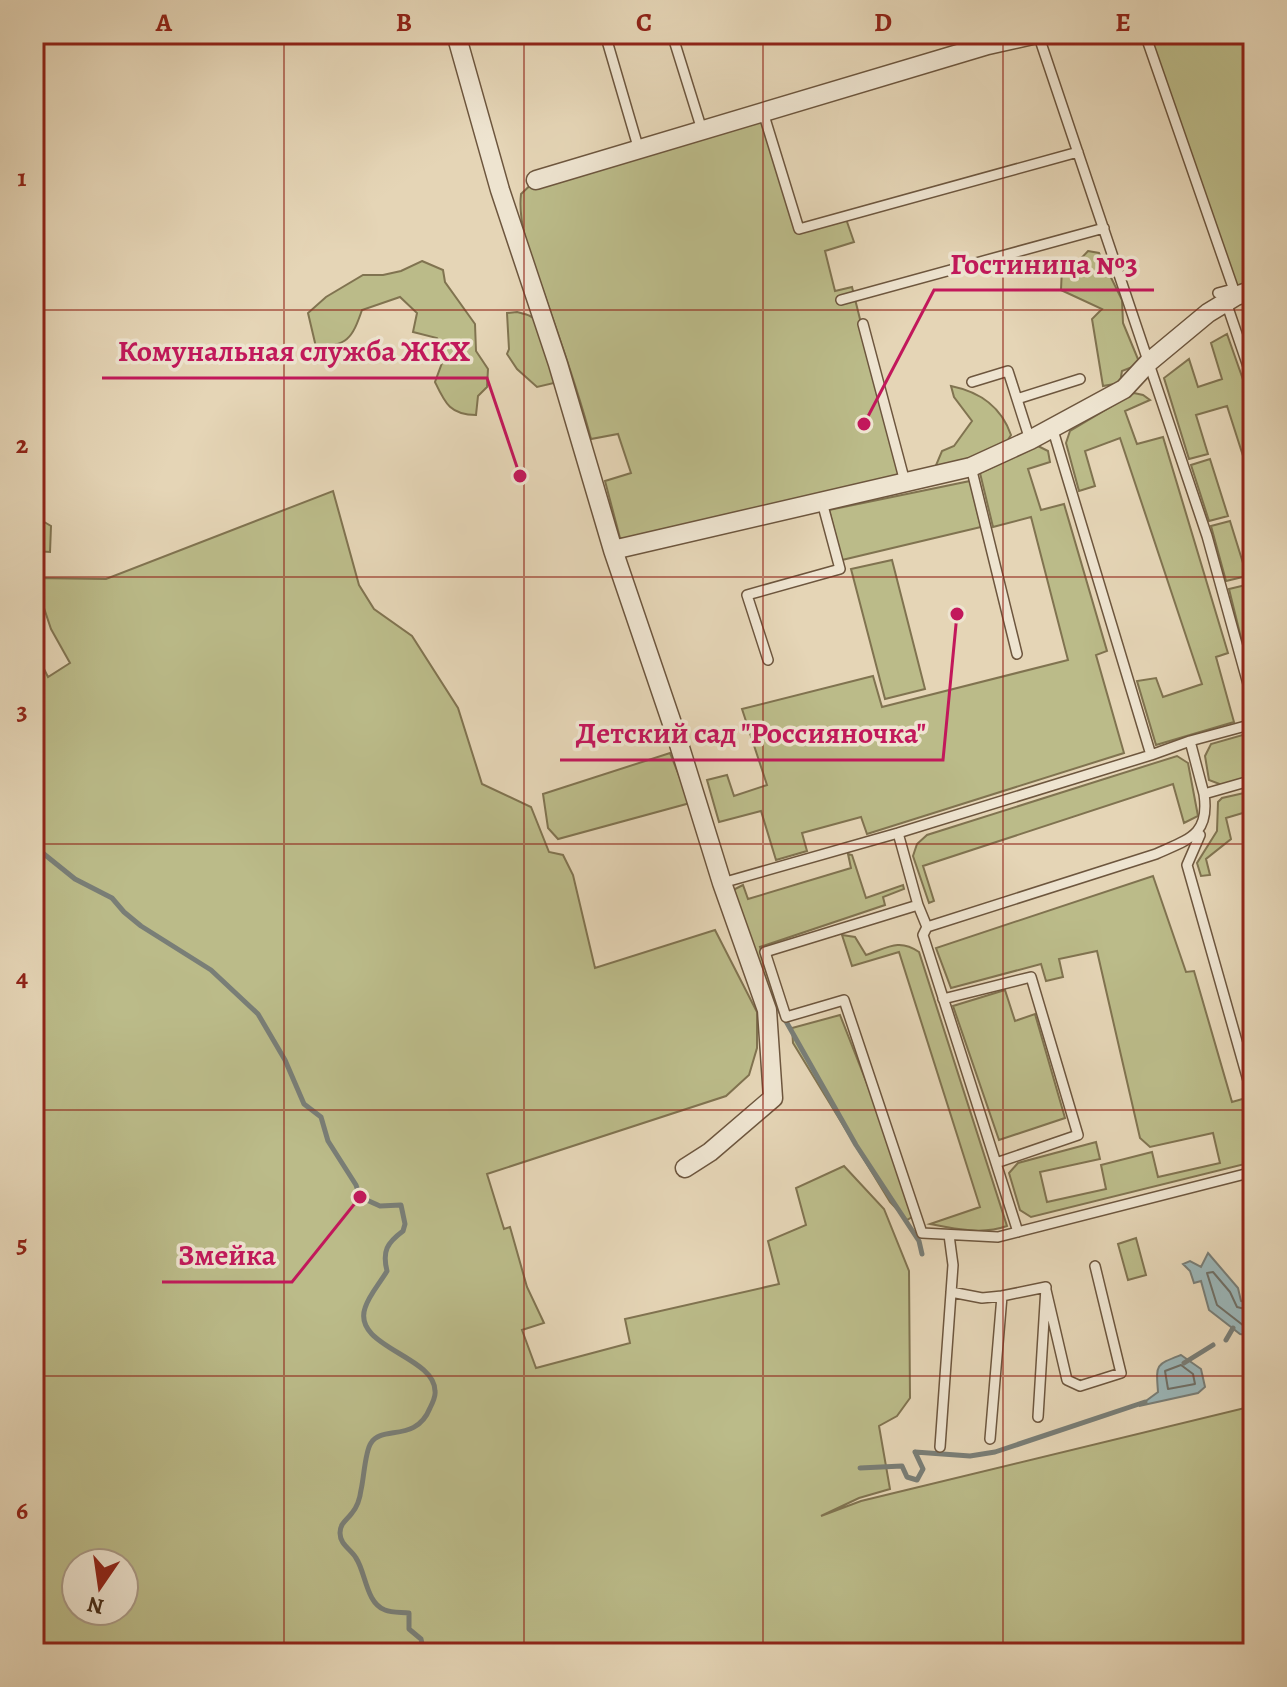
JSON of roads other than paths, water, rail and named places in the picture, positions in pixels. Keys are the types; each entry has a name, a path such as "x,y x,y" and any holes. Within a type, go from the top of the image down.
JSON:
{"street":[{"path":"456,34 500,190 558,364 613,550 767,1010 773,1098 710,1152 685,1168"},
{"path":"536,180 988,45 1038,34"},
{"path":"613,550 971,467 1030,440 1124,389 1149,362 1233,294"}],"lane":[{"path":"605,34 639,150"},
{"path":"672,34 702,130"},
{"path":"1038,34 1207,536 1253,702"},
{"path":"1145,34 1233,294 1253,381"},
{"path":"763,112 799,229 1078,152"},
{"path":"841,300 1104,228"},
{"path":"863,324 905,482"},
{"path":"972,382 1008,371 1030,440"},
{"path":"1017,399 1080,379"},
{"path":"1052,427 1151,755"},
{"path":"971,467 1017,654"},
{"path":"768,660 747,595 840,569 822,502"},
{"path":"722,883 898,833 1253,724"},
{"path":"1190,741 1204,794 1205,821 1187,865 1253,1098"},
{"path":"1204,794 1253,780"},
{"path":"1018,1232 923,935 927,927 1156,854 1191,838 1205,821"},
{"path":"898,833 927,927"},
{"path":"918,905 765,952 786,1017 844,1000 922,1233 998,1237 1253,1172"},
{"path":"943,999 1031,977 1078,1135 996,1163"},
{"path":"940,1447 953,1265 949,1235"},
{"path":"951,1292 982,1298 1046,1287 1067,1380 1080,1386 1121,1373 1095,1266"},
{"path":"1038,1417 1046,1290"},
{"path":"990,1439 1002,1296"}],"water":[{"path":"1208,1253 1238,1288 1241,1301 1253,1304 1253,1336 1240,1334 1209,1310 1201,1281 1194,1283 1190,1271 1183,1264 1190,1261 1201,1267"},
{"path":"1181,1355 1201,1369 1205,1387 1198,1393 1139,1406 1158,1392 1159,1367"}],"waterway":[{"path":"34,846 75,879 112,898 141,926 211,970 258,1014 285,1060 304,1104 321,1117 328,1141 356,1185 360,1197 380,1206 401,1205 405,1224 403,1231 387,1248 387,1271 367,1303 364,1321 381,1342 422,1369 431,1379 435,1395 424,1419 416,1426 383,1435 371,1443 358,1502 342,1524 340,1533 342,1541 359,1564 374,1601 388,1611 409,1613 409,1629 421,1639 424,1653"},
{"path":"770,993 856,1145 919,1241 922,1254"},
{"path":"1226,1340 1233,1328"},
{"path":"1184,1363 1213,1345"},
{"path":"915,1452 970,1456 995,1452 1145,1402"},
{"path":"860,1468 902,1466 907,1477 917,1480 923,1469 915,1452"}],"place":[{"name":"Гостиница №3","path":"864,424"},
{"name":"Комунальная служба ЖКХ","path":"520,476"},
{"name":"Детский сад \"Россияночка\"","path":"957,614"},
{"name":"Змейка","path":"360,1197"}]}
